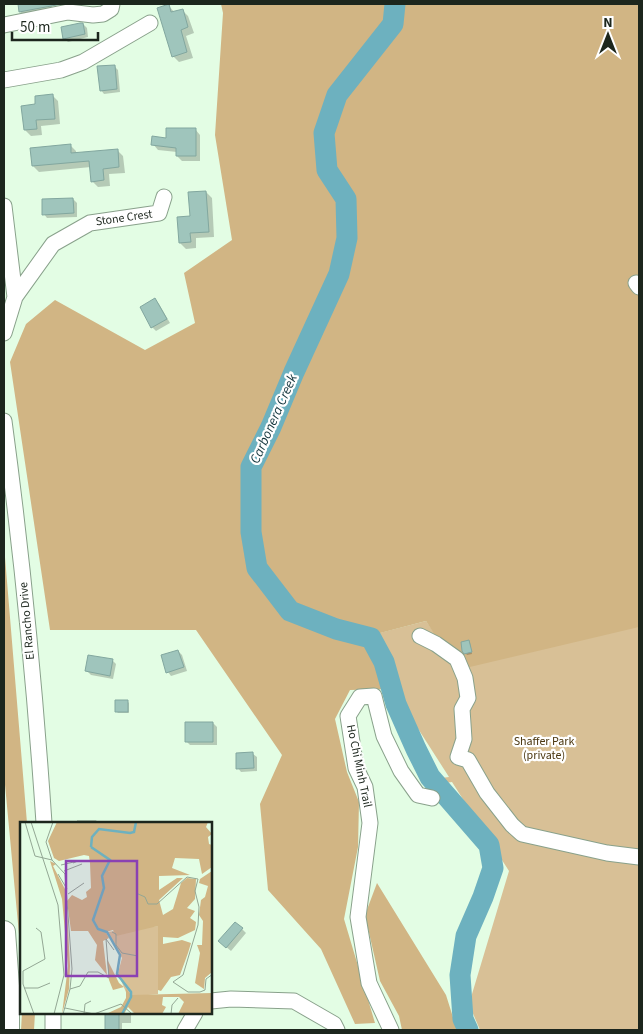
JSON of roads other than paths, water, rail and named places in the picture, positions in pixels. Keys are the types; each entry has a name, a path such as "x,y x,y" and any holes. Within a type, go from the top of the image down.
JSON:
{"highway":[{"path":"4,932 8,986 8,1030"}],"street":[{"path":"4,25 71,8 94,15 103,14 111,9 112,4"},
{"path":"4,80 61,70 83,62 150,24"},
{"name":"Stone Crest","path":"15,297 53,244 90,223 160,213 164,197"},
{"path":"4,206 6,244 15,297 4,333"},
{"name":"El Rancho Drive","path":"4,420 28,619 44,822"},
{"path":"420,636 458,659 465,678 468,698 462,710 464,739 458,757 468,760 487,793 512,824 522,834 607,853 639,857"},
{"name":"Ho Chi Minh Trail","path":"391,1030 369,983 358,918 370,823 366,787 356,768 348,716 360,697 374,696 384,736 401,771 418,795 432,798"},
{"path":"212,1001 231,999 294,1001 334,1024 337,1030"},
{"path":"53,1014 53,1030"},
{"path":"185,1030 194,1014"}],"waterway":[{"name":"Carbonera Creek","path":"395,4 393,24 337,95 324,133 327,170 346,199 347,238 339,274 271,427 251,467 251,532 257,568 290,611 336,629 371,638 384,662 396,704 430,777 489,845 493,868 466,936 460,975 463,1019 468,1030"}],"park label":[{"name":"Shaffer Park (private)","path":"544,748"}]}
